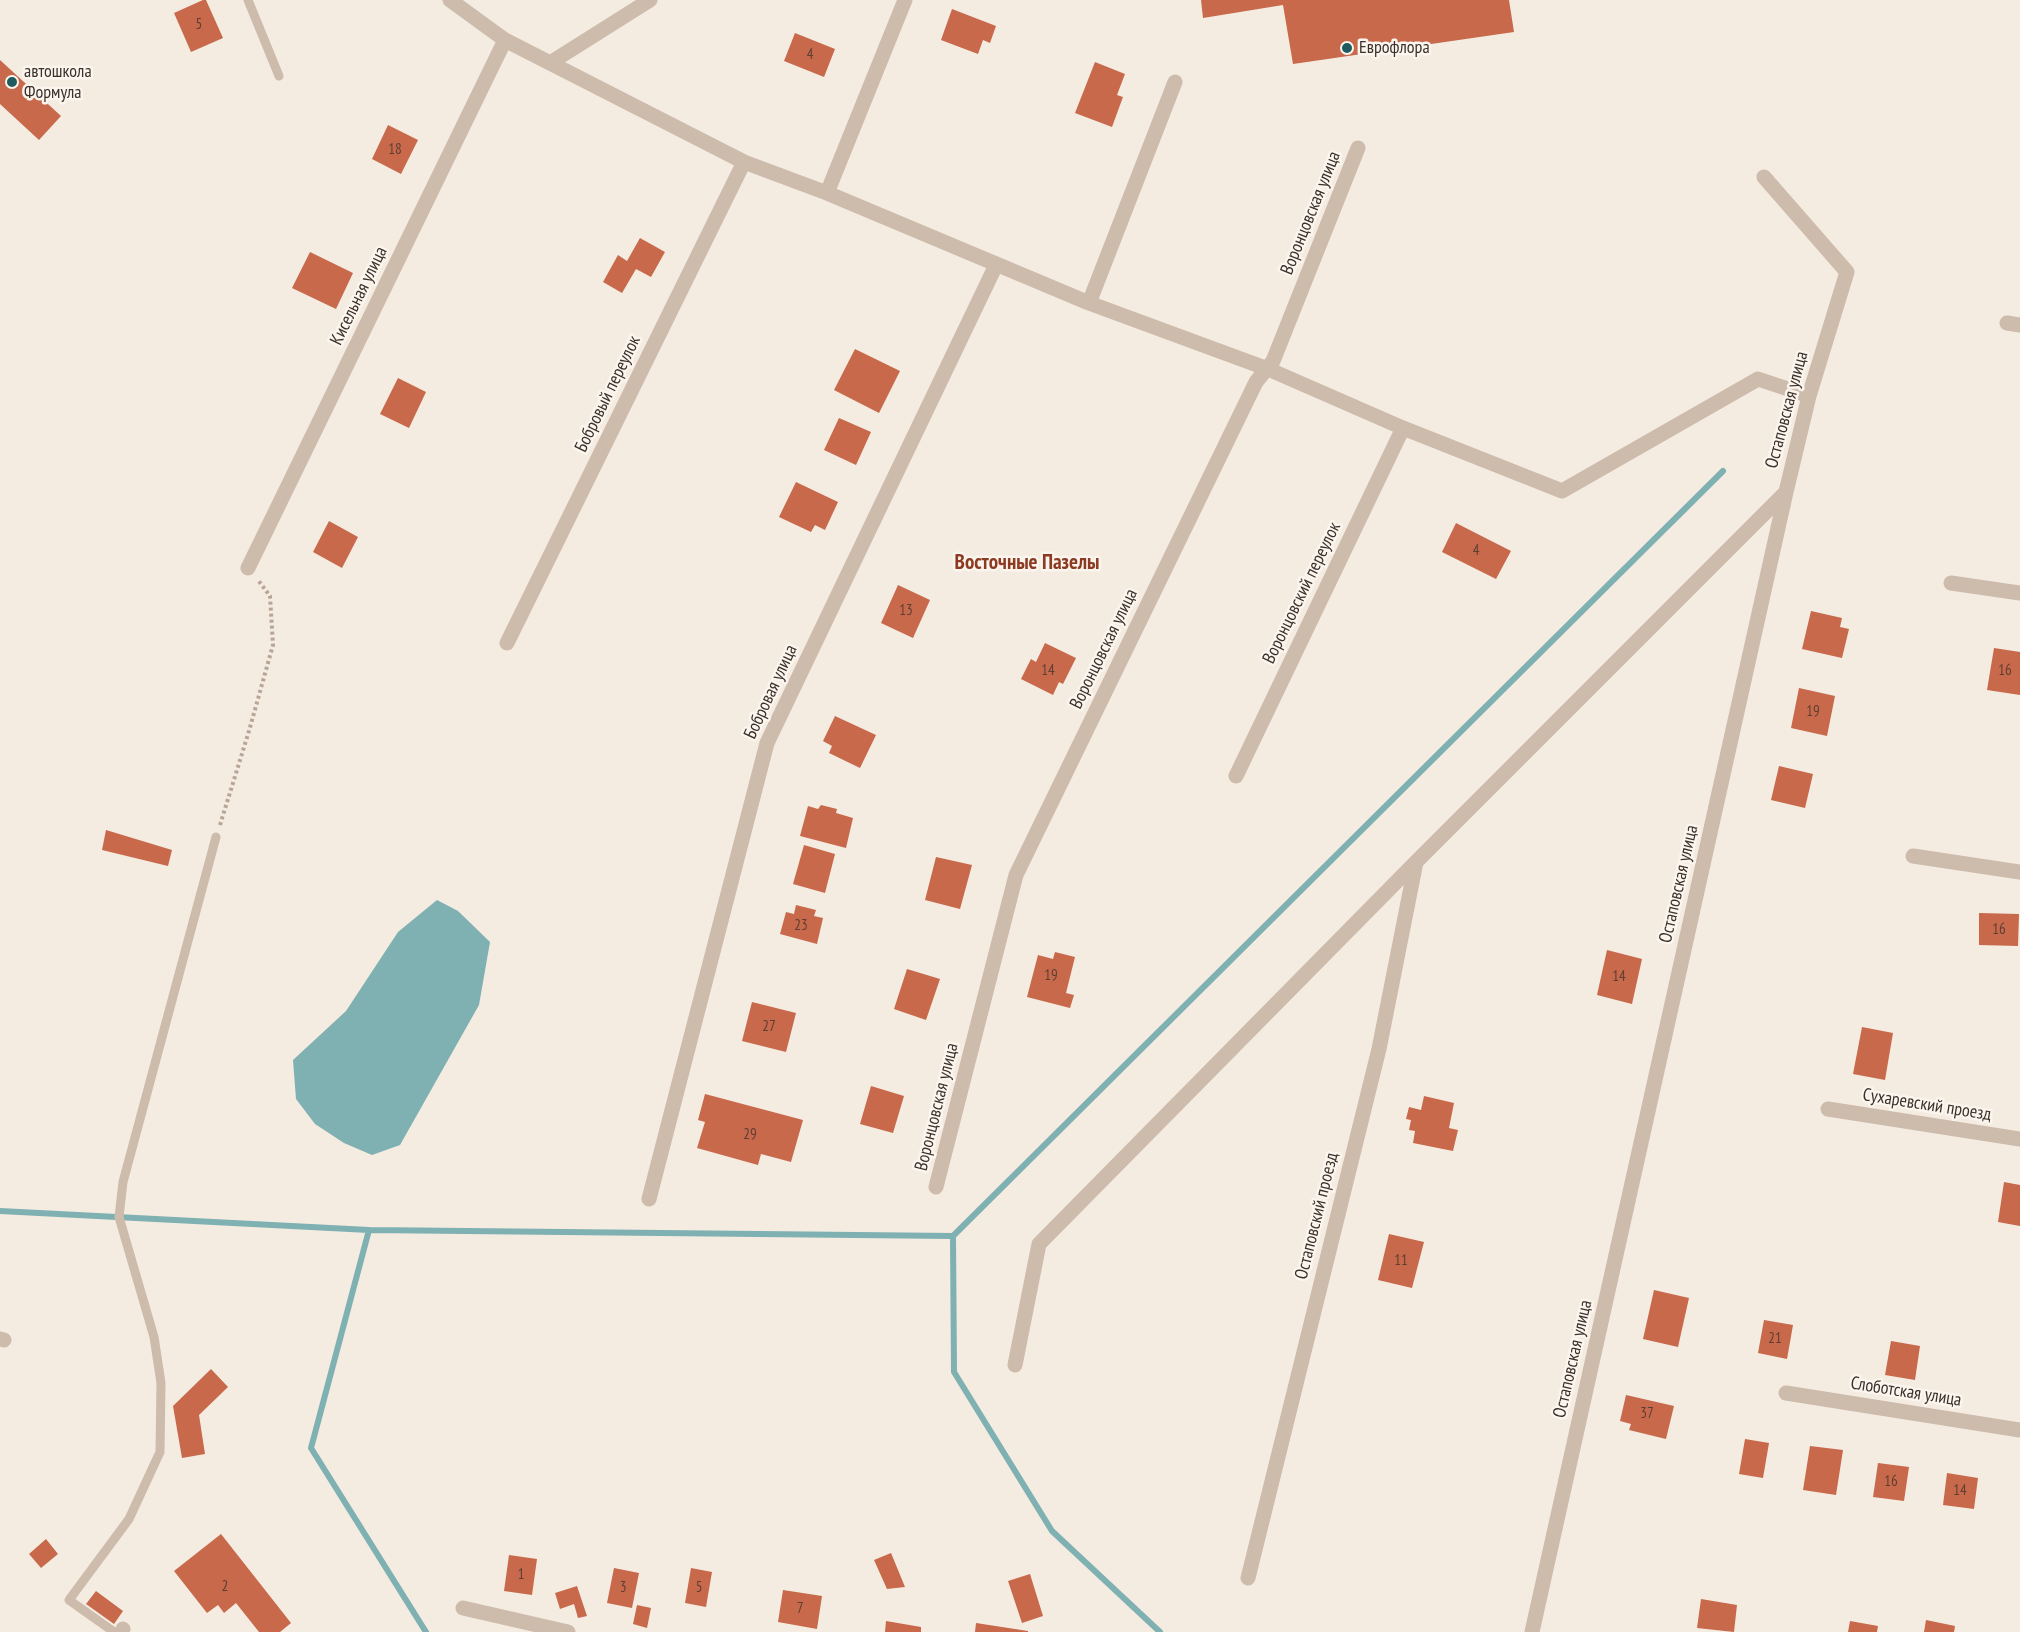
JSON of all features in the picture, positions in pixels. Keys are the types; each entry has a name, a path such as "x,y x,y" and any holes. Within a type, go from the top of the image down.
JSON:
{"street":[{"path":"450,0 505,40 744,162 827,193 1089,303 1268,369 1402,428 1562,491 1758,379 1809,396"},
{"path":"550,63 650,0"},
{"path":"827,193 905,0"},
{"name":"Кисельная улица","path":"248,568 505,40"},
{"path":"1089,303 1174,82"},
{"name":"Воронцовская улица","path":"936,1187 1016,875 1256,382 1273,361 1358,148"},
{"name":"Бобровый переулок","path":"507,643 744,162"},
{"name":"Остаповская улица","path":"1532,1632 1786,492 1809,396 1847,272 1764,177"},
{"name":"Бобровая улица","path":"649,1199 767,743 996,265"},
{"name":"Воронцовский переулок","path":"1236,776 1402,428"},
{"path":"1015,1365 1039,1244 1786,492"},
{"path":"1951,583 2020,593"},
{"path":"1913,856 2020,872"},
{"name":"Остаповский проезд","path":"1248,1578 1379,1049 1416,862"},
{"name":"Сухаревский проезд","path":"1828,1109 2020,1138"},
{"name":"Слоботская улица","path":"1786,1393 2020,1430"},
{"path":"463,1608 568,1632"}],"lane":[{"path":"248,0 279,76"},
{"path":"120,1631 69,1600 129,1519 160,1452 161,1383 154,1337 119,1217 123,1182 216,837"}],"path":[{"path":"216,837 273,645 270,596 248,568"}],"water":[{"path":"437,900 458,911 490,942 479,1005 400,1145 372,1155 344,1143 315,1124 296,1099 293,1060 346,1011 398,932"}],"building":[{"path":"206,0 223,38 191,52 174,13"},
{"name":"Еврофлора","path":"1201,0 1509,0 1514,32 1293,64 1283,5 1203,18"},
{"path":"952,9 996,26 990,43 983,40 978,54 941,40"},
{"path":"795,33 835,49 824,77 784,61"},
{"name":"автошкола Формула","path":"0,60 61,116 39,140 0,104"},
{"path":"1095,62 1125,74 1117,95 1123,97 1112,127 1075,113"},
{"path":"388,125 418,140 401,174 372,159"},
{"path":"640,238 665,252 651,277 636,269 622,293 603,282 618,255 627,261"},
{"path":"310,252 353,273 336,309 292,288"},
{"path":"855,349 900,371 879,413 834,390"},
{"path":"398,378 426,392 409,428 380,414"},
{"path":"839,418 871,432 856,465 824,450"},
{"path":"796,482 838,502 825,530 815,525 811,532 779,517"},
{"path":"329,521 358,537 342,568 313,552"},
{"path":"1456,523 1511,551 1496,579 1442,552"},
{"path":"898,585 930,600 913,638 881,623"},
{"path":"1811,611 1842,618 1840,627 1849,629 1842,658 1802,649"},
{"path":"1045,643 1076,658 1063,684 1059,682 1053,695 1021,679 1031,659 1036,662"},
{"path":"1994,648 2020,652 2020,695 1987,690"},
{"path":"1799,688 1835,696 1827,736 1791,728"},
{"path":"835,716 876,735 860,768 829,753 832,746 823,741"},
{"path":"1779,766 1813,774 1805,808 1771,800"},
{"path":"821,805 837,809 836,813 853,818 846,848 800,836 808,806 818,809"},
{"path":"106,830 172,850 168,866 102,850"},
{"path":"804,845 835,854 825,893 793,884"},
{"path":"936,857 972,865 960,909 925,900"},
{"path":"796,905 816,910 814,916 823,918 817,944 780,934 786,912 794,914"},
{"path":"1979,913 2019,914 2018,946 1979,945"},
{"path":"1607,950 1642,959 1632,1004 1597,995"},
{"path":"1055,952 1075,957 1066,993 1074,995 1070,1008 1027,997 1038,955 1053,959"},
{"path":"907,969 940,979 926,1020 894,1009"},
{"path":"752,1002 796,1013 786,1052 742,1041"},
{"path":"1862,1027 1893,1033 1885,1080 1853,1074"},
{"path":"871,1086 904,1096 893,1133 860,1124"},
{"path":"705,1094 803,1120 791,1162 761,1154 758,1165 697,1148 705,1122 698,1120"},
{"path":"1424,1096 1454,1103 1449,1128 1458,1130 1453,1151 1413,1143 1415,1131 1409,1130 1411,1120 1406,1119 1409,1107 1421,1110"},
{"path":"2004,1182 2020,1185 2020,1226 1998,1222"},
{"path":"1389,1234 1424,1242 1412,1288 1378,1280"},
{"path":"1654,1290 1689,1298 1678,1347 1643,1339"},
{"path":"1764,1320 1793,1325 1787,1359 1758,1353"},
{"path":"1891,1341 1920,1346 1915,1380 1885,1375"},
{"path":"211,1369 228,1387 199,1415 205,1454 182,1458 173,1406"},
{"path":"1626,1395 1674,1406 1666,1439 1629,1430 1631,1424 1620,1421"},
{"path":"1745,1439 1769,1443 1763,1478 1739,1474"},
{"path":"1810,1446 1843,1450 1836,1495 1803,1490"},
{"path":"1878,1463 1909,1467 1904,1501 1873,1497"},
{"path":"1947,1473 1978,1478 1974,1509 1943,1505"},
{"path":"221,1534 291,1623 280,1632 259,1632 236,1603 224,1613 218,1605 207,1613 174,1571"},
{"path":"46,1539 58,1554 41,1568 29,1554"},
{"path":"891,1553 905,1587 887,1589 874,1560"},
{"path":"509,1555 537,1559 532,1595 504,1591"},
{"path":"614,1568 639,1573 632,1608 607,1603"},
{"path":"691,1568 712,1572 706,1607 685,1603"},
{"path":"1030,1574 1043,1616 1022,1623 1008,1581"},
{"path":"577,1586 587,1616 578,1618 574,1604 560,1609 555,1593"},
{"path":"783,1590 822,1596 817,1629 778,1622"},
{"path":"96,1591 123,1611 114,1624 86,1604"},
{"path":"1701,1599 1737,1605 1734,1632 1697,1628"},
{"path":"637,1605 651,1608 647,1628 633,1624"},
{"path":"1926,1620 1955,1626 1954,1632 1924,1632"},
{"path":"886,1621 921,1627 921,1632 885,1632"},
{"path":"1850,1621 1878,1626 1877,1632 1848,1632"},
{"path":"976,1623 1028,1631 1028,1632 975,1632"}],"waterway":[{"path":"0,1211 369,1230 953,1236 1723,471"},
{"path":"369,1230 311,1448 426,1632"},
{"path":"953,1236 954,1372 1052,1531 1160,1632"}],"place":[{"name":"Еврофлора","path":"1347,48"},
{"name":"автошкола Формула","path":"12,82"}],"district":[{"name":"Восточные Пазелы","path":"1027,563"}]}
